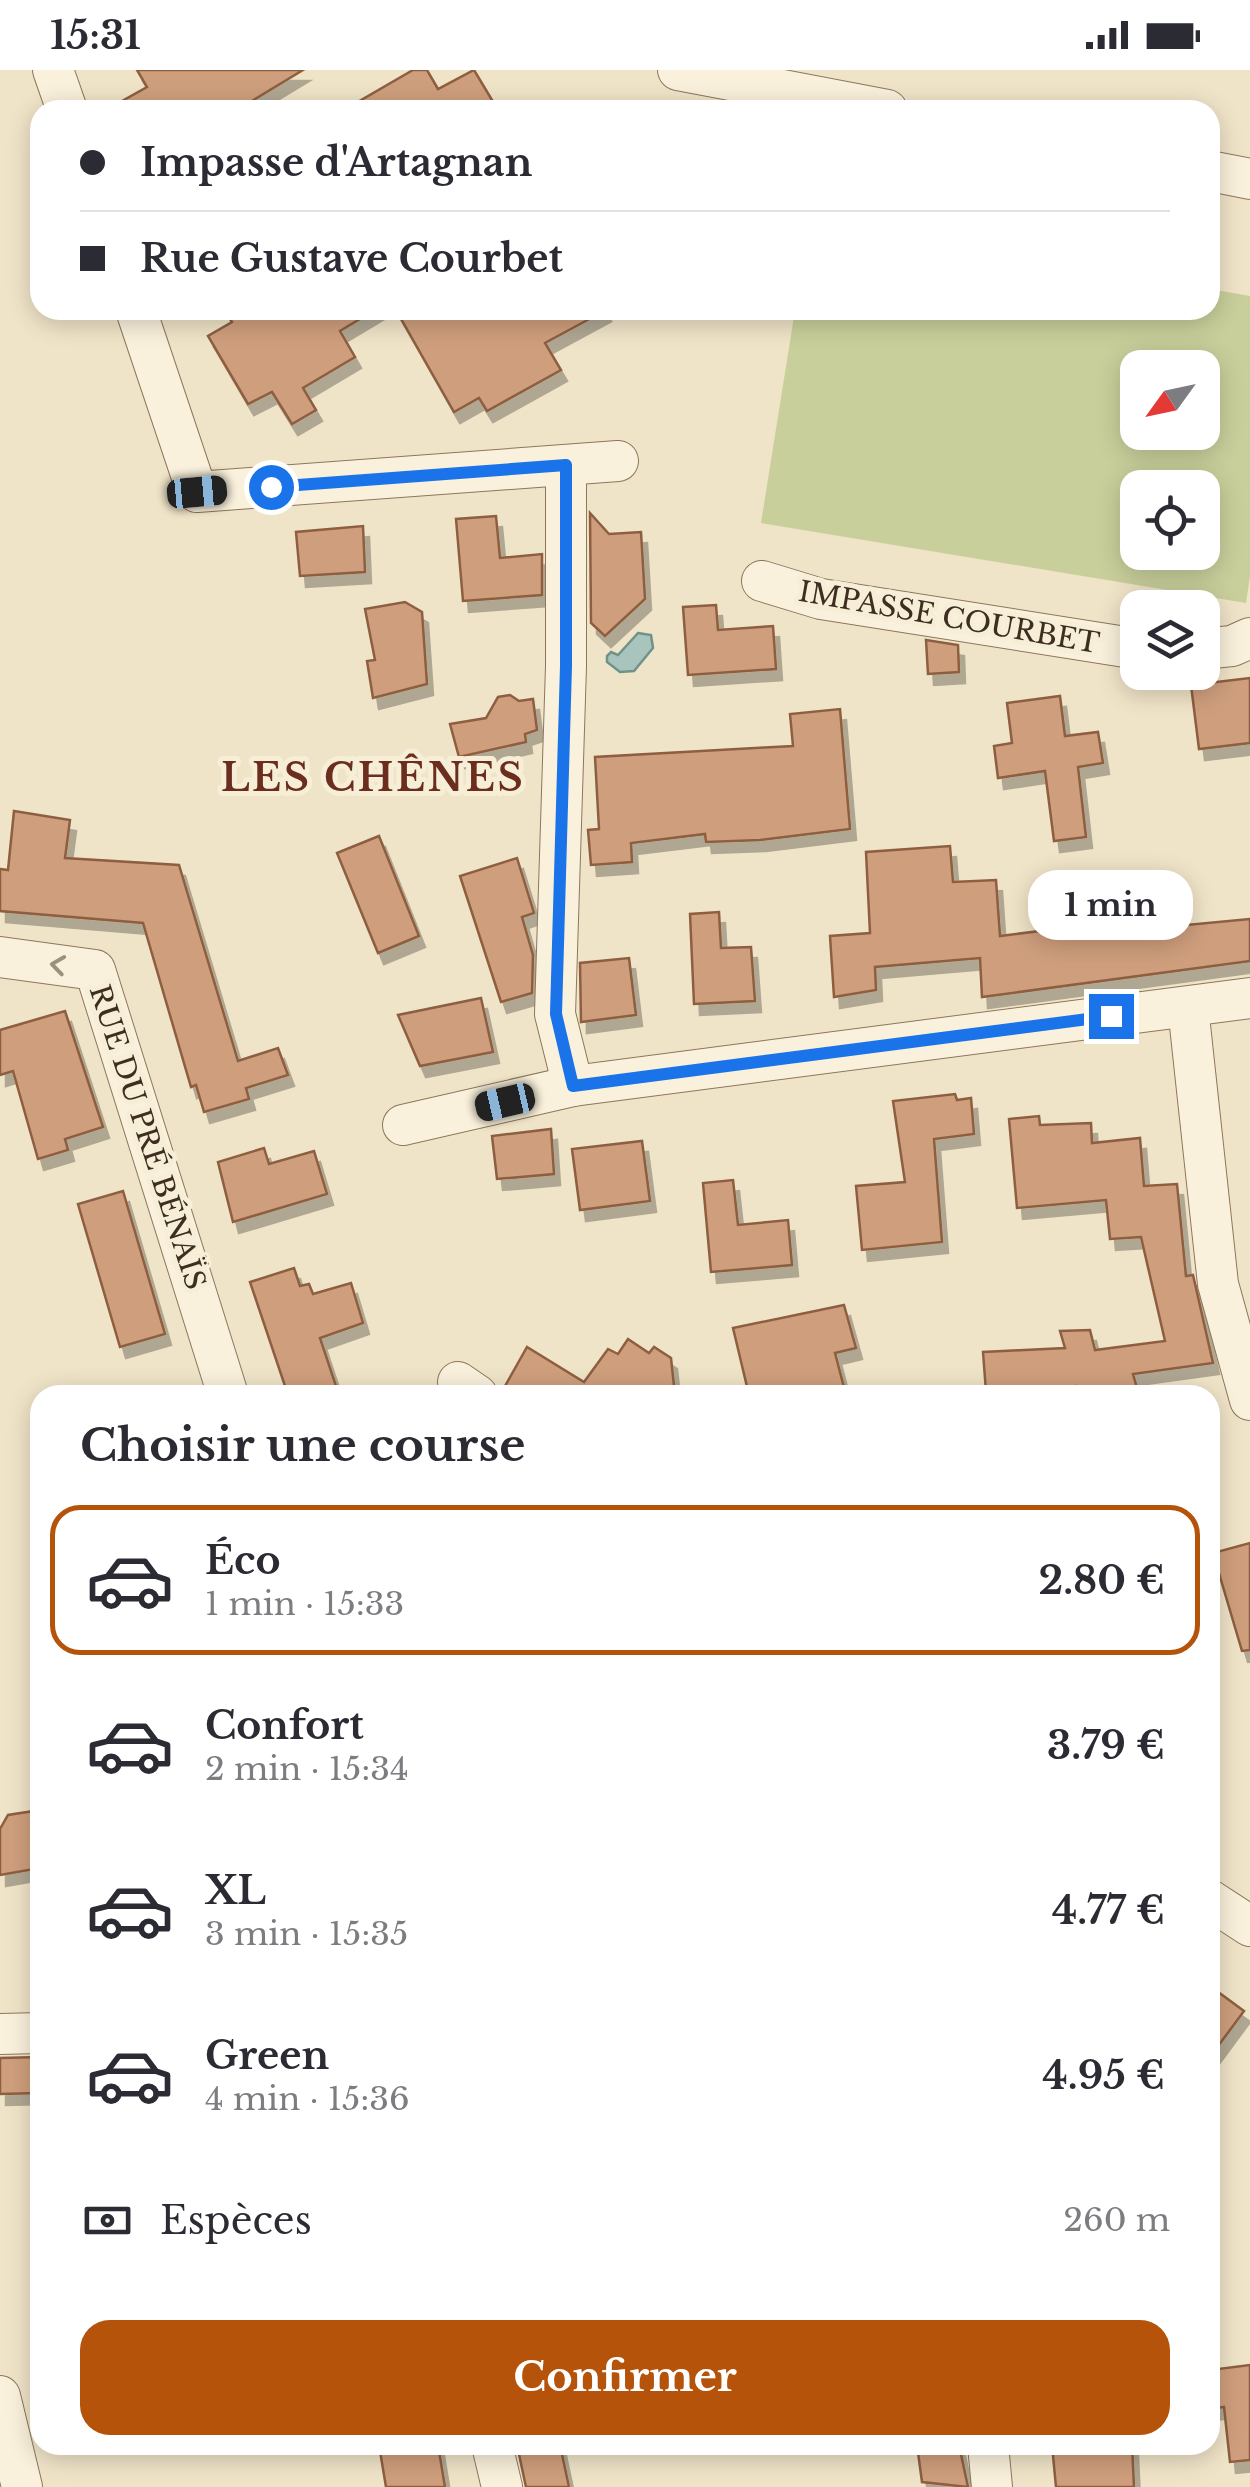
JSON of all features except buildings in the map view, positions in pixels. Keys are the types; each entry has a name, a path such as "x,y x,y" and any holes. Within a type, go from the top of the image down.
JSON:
{"street":[{"path":"53,70 64,100"},
{"path":"678,70 835,100"},
{"path":"1220,174 1250,179"},
{"path":"139,320 197,492 618,461"},
{"path":"566,465 566,684 556,1014 573,1086"},
{"name":"IMPASSE COURBET","path":"762,580 821,600 1120,646"},
{"path":"1220,647 1250,638"},
{"name":"RUE DU PRÉ BÉNAÏS","path":"0,957 95,970 225,1385"},
{"path":"403,1125 573,1086 1250,998"},
{"path":"1188,1006 1218,1284 1250,1400"},
{"path":"1220,1906 1250,1926"},
{"path":"0,2034 30,2033"},
{"path":"0,2396 22,2487"},
{"path":"494,2455 502,2487"},
{"path":"989,2455 992,2487"}],"green space":[{"path":"1220,291 1250,296 1250,576 1246,603 1220,599 1220,590 1167,590 761,523 793,320 1220,320"}],"water":[{"path":"638,633 651,635 653,648 634,671 620,672 607,662 607,656 611,652 618,655"}],"district":[{"name":"LES CHÊNES","path":"373,778"}],"route":[{"path":"271,487 566,465 566,666 556,1014 573,1086 1111,1016"}]}
